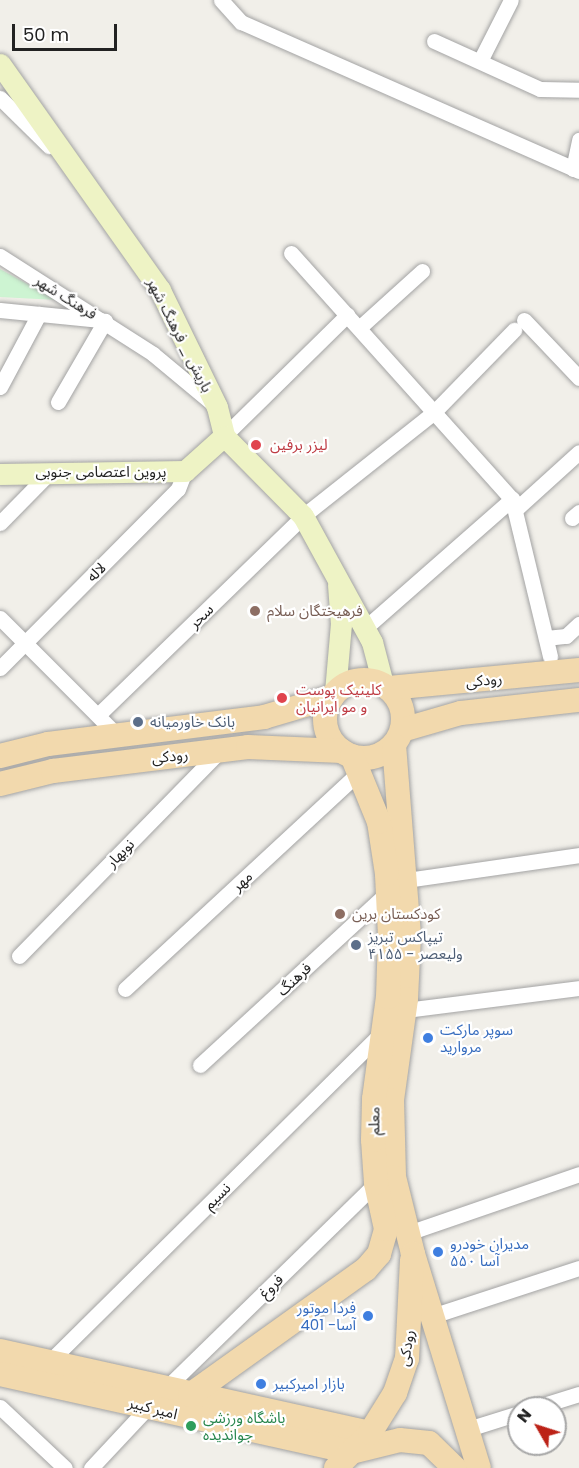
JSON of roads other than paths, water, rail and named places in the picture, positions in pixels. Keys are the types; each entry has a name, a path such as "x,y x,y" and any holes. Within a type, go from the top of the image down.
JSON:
{"main road":[{"name":"باریش _ فرهنگ شهر","path":"0,64 160,290 217,407 224,436"},
{"name":"پروین اعتصامی جنوبی","path":"0,474 185,471 224,436"},
{"path":"224,436 303,516 337,574 364,628 386,686 401,702 398,738 379,755 351,760 326,726 333,694 341,624 337,574"},
{"name":"رودکی","path":"386,686 579,670"},
{"path":"333,694 358,680 386,686"},
{"name":"رودکى","path":"0,756 116,734 264,717 333,694"},
{"name":"رودکی","path":"398,738 461,713 579,700"},
{"name":"معلم","path":"187,1405 366,1269 379,1254 386,1229 376,1183 374,1099 397,886 398,738"},
{"name":"رودکى","path":"0,784 119,761 248,747 351,760"},
{"path":"25,750 28,777"},
{"name":"معلم","path":"351,760 379,822 409,935 405,1010 392,1100 394,1177 410,1244 435,1315 479,1468"},
{"name":"رودکی","path":"360,1454 395,1393 407,1359 410,1244"},
{"name":"امیر کبیر","path":"0,1351 166,1388 187,1405"},
{"name":"امیر کبیر","path":"0,1374 148,1407 187,1405"},
{"path":"187,1405 360,1454 400,1440 429,1443 455,1468"}],"street":[{"path":"221,0 242,22 576,170 579,140"},
{"path":"480,61 511,0"},
{"path":"435,41 540,89 579,90"},
{"path":"0,98 73,169"},
{"path":"291,253 514,505 550,656"},
{"name":"فرهنگ شهر","path":"0,256 105,321"},
{"path":"359,328 422,271"},
{"name":"فرهنگ شهر","path":"0,310 105,321"},
{"path":"0,387 39,314"},
{"path":"224,436 347,315"},
{"path":"58,402 105,321 153,354 217,407"},
{"name":"سحر","path":"98,715 303,516 434,412 519,325 579,378"},
{"path":"364,628 579,452"},
{"name":"لاله","path":"0,668 178,489 185,471"},
{"path":"0,523 50,472"},
{"path":"0,618 116,734"},
{"path":"546,638 566,636 579,624"},
{"name":"نوبهار","path":"19,956 221,750"},
{"name":"مهر","path":"125,989 351,760"},
{"path":"397,886 579,855"},
{"name":"فرهنگ","path":"200,1065 397,886"},
{"path":"405,1010 579,988"},
{"name":"نسیم","path":"51,1361 383,1031"},
{"path":"410,1244 579,1174"},
{"name":"فروغ","path":"166,1388 376,1183"},
{"path":"435,1315 579,1268"},
{"path":"0,1407 65,1468"},
{"path":"91,1468 148,1407"},
{"path":"468,1429 507,1417"}],"place":[{"name":"لیزر برفین","path":"256,445"},
{"name":"فرهیختگان سلام","path":"255,611"},
{"name":"کلینیک پوست و مو ایرانیان","path":"282,698"},
{"name":"بانک خاورمیانه","path":"138,722"},
{"name":"کودکستان برین","path":"340,914"},
{"name":"تیپاکس تبریز ولیعصر - ۴۱۵۵","path":"356,945"},
{"name":"سوپر مارکت مروارید","path":"428,1038"},
{"name":"مدیران خودرو ۵۵۰ آسا","path":"438,1252"},
{"name":"فردا موتور 401 -آسا","path":"368,1316"},
{"name":"بازار امیرکبیر","path":"261,1384"},
{"name":"باشگاه ورزشی جواندیده","path":"191,1426"}]}
